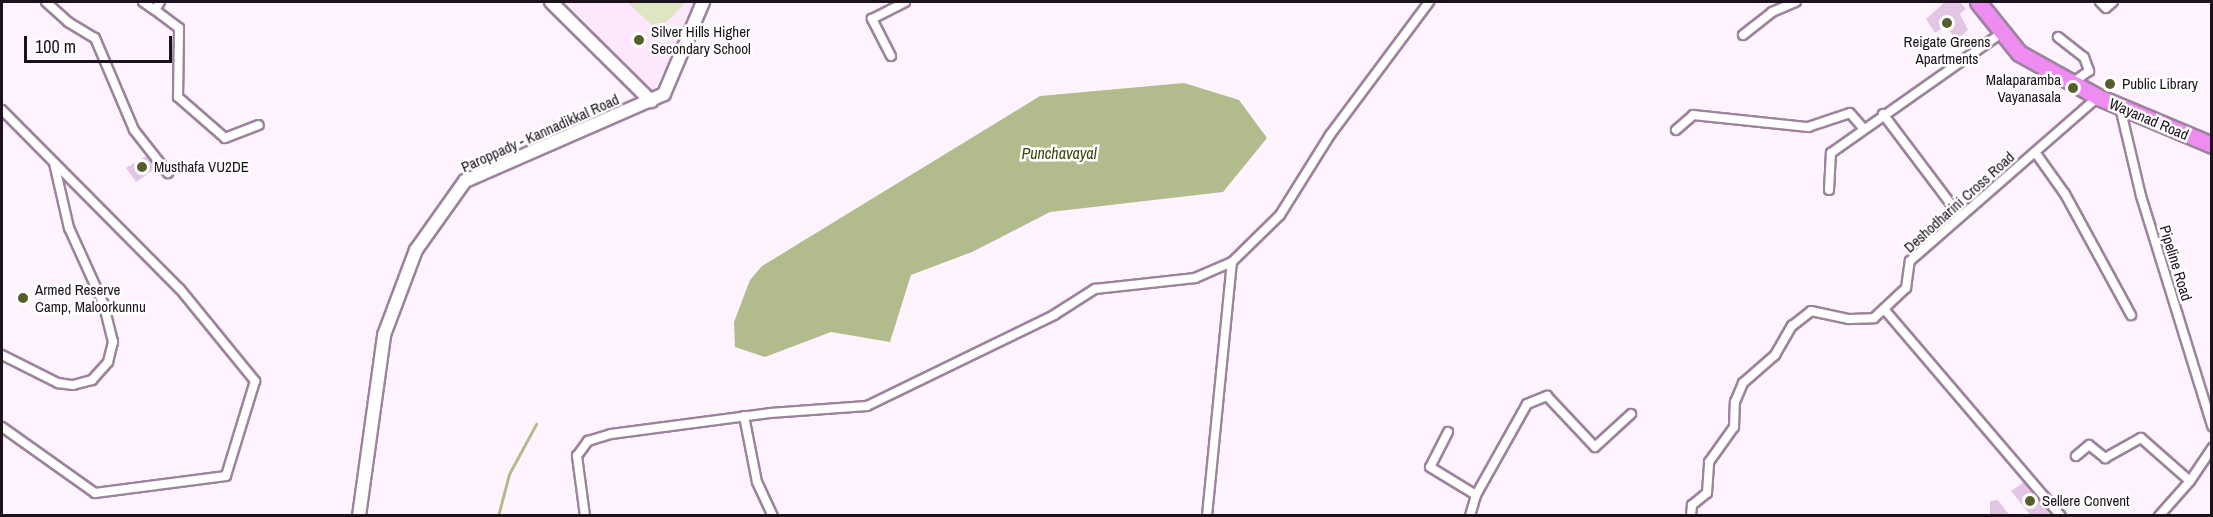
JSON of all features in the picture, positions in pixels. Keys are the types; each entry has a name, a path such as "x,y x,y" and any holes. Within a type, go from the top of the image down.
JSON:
{"highway":[{"name":"Wayanad Road","path":"1978,2 2019,53 2098,97 2211,145"}],"main road":[{"path":"551,2 651,101"},
{"name":"Paroppady - Kannadikkal Road","path":"359,516 384,335 416,250 465,181 663,94 703,2"}],"street":[{"path":"46,2 68,22 95,38 134,130 168,173"},
{"path":"143,2 157,6 179,28 178,97 225,138 259,125"},
{"path":"891,56 872,19 905,2"},
{"path":"593,516 584,513 577,456 588,441 744,416 867,406 1054,315 1095,289 1195,278 1232,262 1280,214 1330,135 1429,2"},
{"path":"1743,35 1772,12 1796,2"},
{"path":"2100,2 2106,8 2113,2"},
{"path":"1829,190 1831,153 1863,128 2002,33"},
{"path":"2058,37 2084,57 2089,71 2072,83"},
{"name":"Deshodharini Cross Road","path":"1691,516 1692,505 1707,493 1709,462 1734,427 1735,402 1743,383 1775,355 1792,326 1811,311 1849,319 1874,318 1906,288 1910,261 2098,97"},
{"name":"Pipeline Road","path":"2120,107 2141,196 2211,426"},
{"path":"2,110 180,289 255,381 226,476 95,493 2,427"},
{"path":"1676,130 1693,115 1808,127 1850,113 1863,128"},
{"path":"1883,114 1959,216"},
{"path":"2035,152 2066,194 2131,315"},
{"path":"2,355 57,383 73,385 92,380 108,362 113,342 104,305 69,228 54,163"},
{"path":"1207,516 1232,262"},
{"path":"1884,309 2061,516"},
{"path":"1470,516 1476,495 1527,404 1547,396 1595,447 1631,414"},
{"path":"744,416 757,482 773,516"},
{"path":"1448,432 1430,467 1476,495"},
{"path":"2076,456 2089,445 2105,458 2141,438 2190,482"},
{"path":"2159,516 2190,482 2211,448"}],"shaded area":[{"name":"Silver Hills Higher Secondary School","path":"566,2 698,2 651,95"},
{"path":"627,2 686,2 658,31"}],"water":[{"name":"Punchavayal","path":"1184,83 1239,100 1267,138 1223,192 1050,212 972,252 911,275 890,342 831,332 765,357 735,347 734,322 750,280 762,266 1040,96"}],"building":[{"name":"Reigate Greens Apartments","path":"1945,2 1960,2 1966,9 1960,14 1968,30 1957,40 1945,26 1935,33 1926,19"},
{"name":"Musthafa VU2DE","path":"146,156 156,168 136,182 126,168"},
{"name":"Sellere Convent","path":"2024,482 2051,516 2031,516 2011,491"},
{"name":"Sellere Convent","path":"1998,500 2010,516 1990,516 1990,501"}],"waterway":[{"path":"498,516 509,474 536,424"}],"place":[{"name":"Reigate Greens Apartments","path":"1947,23"},
{"name":"Silver Hills Higher Secondary School","path":"639,40"},
{"name":"Public Library","path":"2110,84"},
{"name":"Malaparamba Vayanasala","path":"2073,88"},
{"name":"Musthafa VU2DE","path":"142,167"},
{"name":"Armed Reserve Camp, Maloorkunnu","path":"23,298"},
{"name":"Sellere Convent","path":"2030,501"}]}
